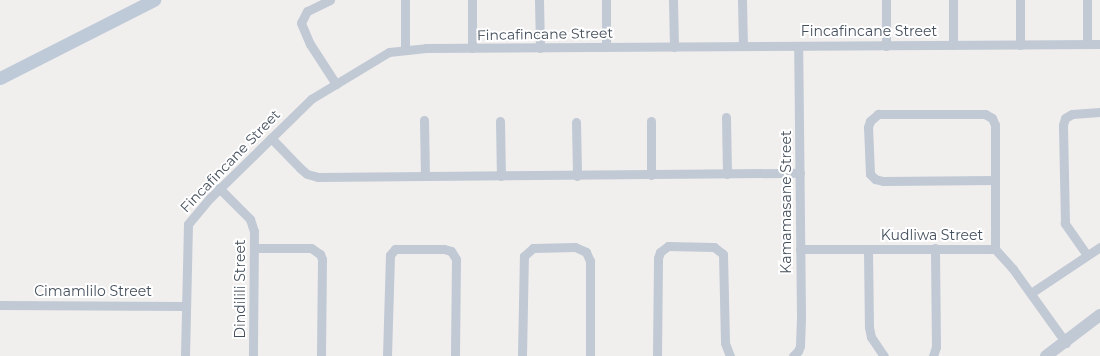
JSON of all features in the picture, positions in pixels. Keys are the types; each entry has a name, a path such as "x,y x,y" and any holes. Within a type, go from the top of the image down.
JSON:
{"main road":[{"path":"0,78 154,0"}],"street":[{"path":"330,0 306,11 301,23 310,44 336,84"},
{"path":"405,0 405,49"},
{"path":"472,0 472,48"},
{"path":"539,0 540,48"},
{"path":"606,0 606,47"},
{"path":"674,0 674,47"},
{"path":"742,0 743,46"},
{"path":"886,0 886,46"},
{"path":"953,0 953,45"},
{"path":"1020,0 1020,45"},
{"path":"1087,0 1087,44"},
{"name":"Fincafincane Street","path":"185,356 186,228 191,218 219,188 311,99 384,55 405,49 1100,44"},
{"name":"Kamamasane Street","path":"793,356 798,351 800,341 798,46"},
{"path":"1087,255 1065,223 1063,124 1065,118 1072,114 1100,112"},
{"path":"995,180 883,181 875,179 870,174 868,127 870,122 878,114 989,115 995,122 995,180 995,249"},
{"path":"726,117 727,174"},
{"path":"424,120 425,176"},
{"path":"500,121 501,176"},
{"path":"651,121 651,174"},
{"path":"576,122 577,176"},
{"path":"271,138 300,168 311,175 577,176 800,173"},
{"name":"Dindilili Street","path":"219,188 251,221 254,231 253,356"},
{"path":"657,356 658,258 660,252 668,246 714,247 723,254 725,264 724,343 730,356"},
{"path":"522,356 524,256 533,248 576,247 586,252 590,261 590,356"},
{"path":"1031,293 1100,247"},
{"path":"255,248 311,248 320,254 322,259 321,356"},
{"path":"933,356 936,347 935,248"},
{"path":"387,356 390,255 396,249 444,249 451,251 456,259 455,356"},
{"name":"Kudliwa Street","path":"800,249 995,249 1006,260 1031,293 1066,343"},
{"path":"868,249 869,327 871,336 884,356"},
{"name":"Cimamlilo Street","path":"0,305 185,306"},
{"path":"1046,356 1066,343 1100,315"}]}
